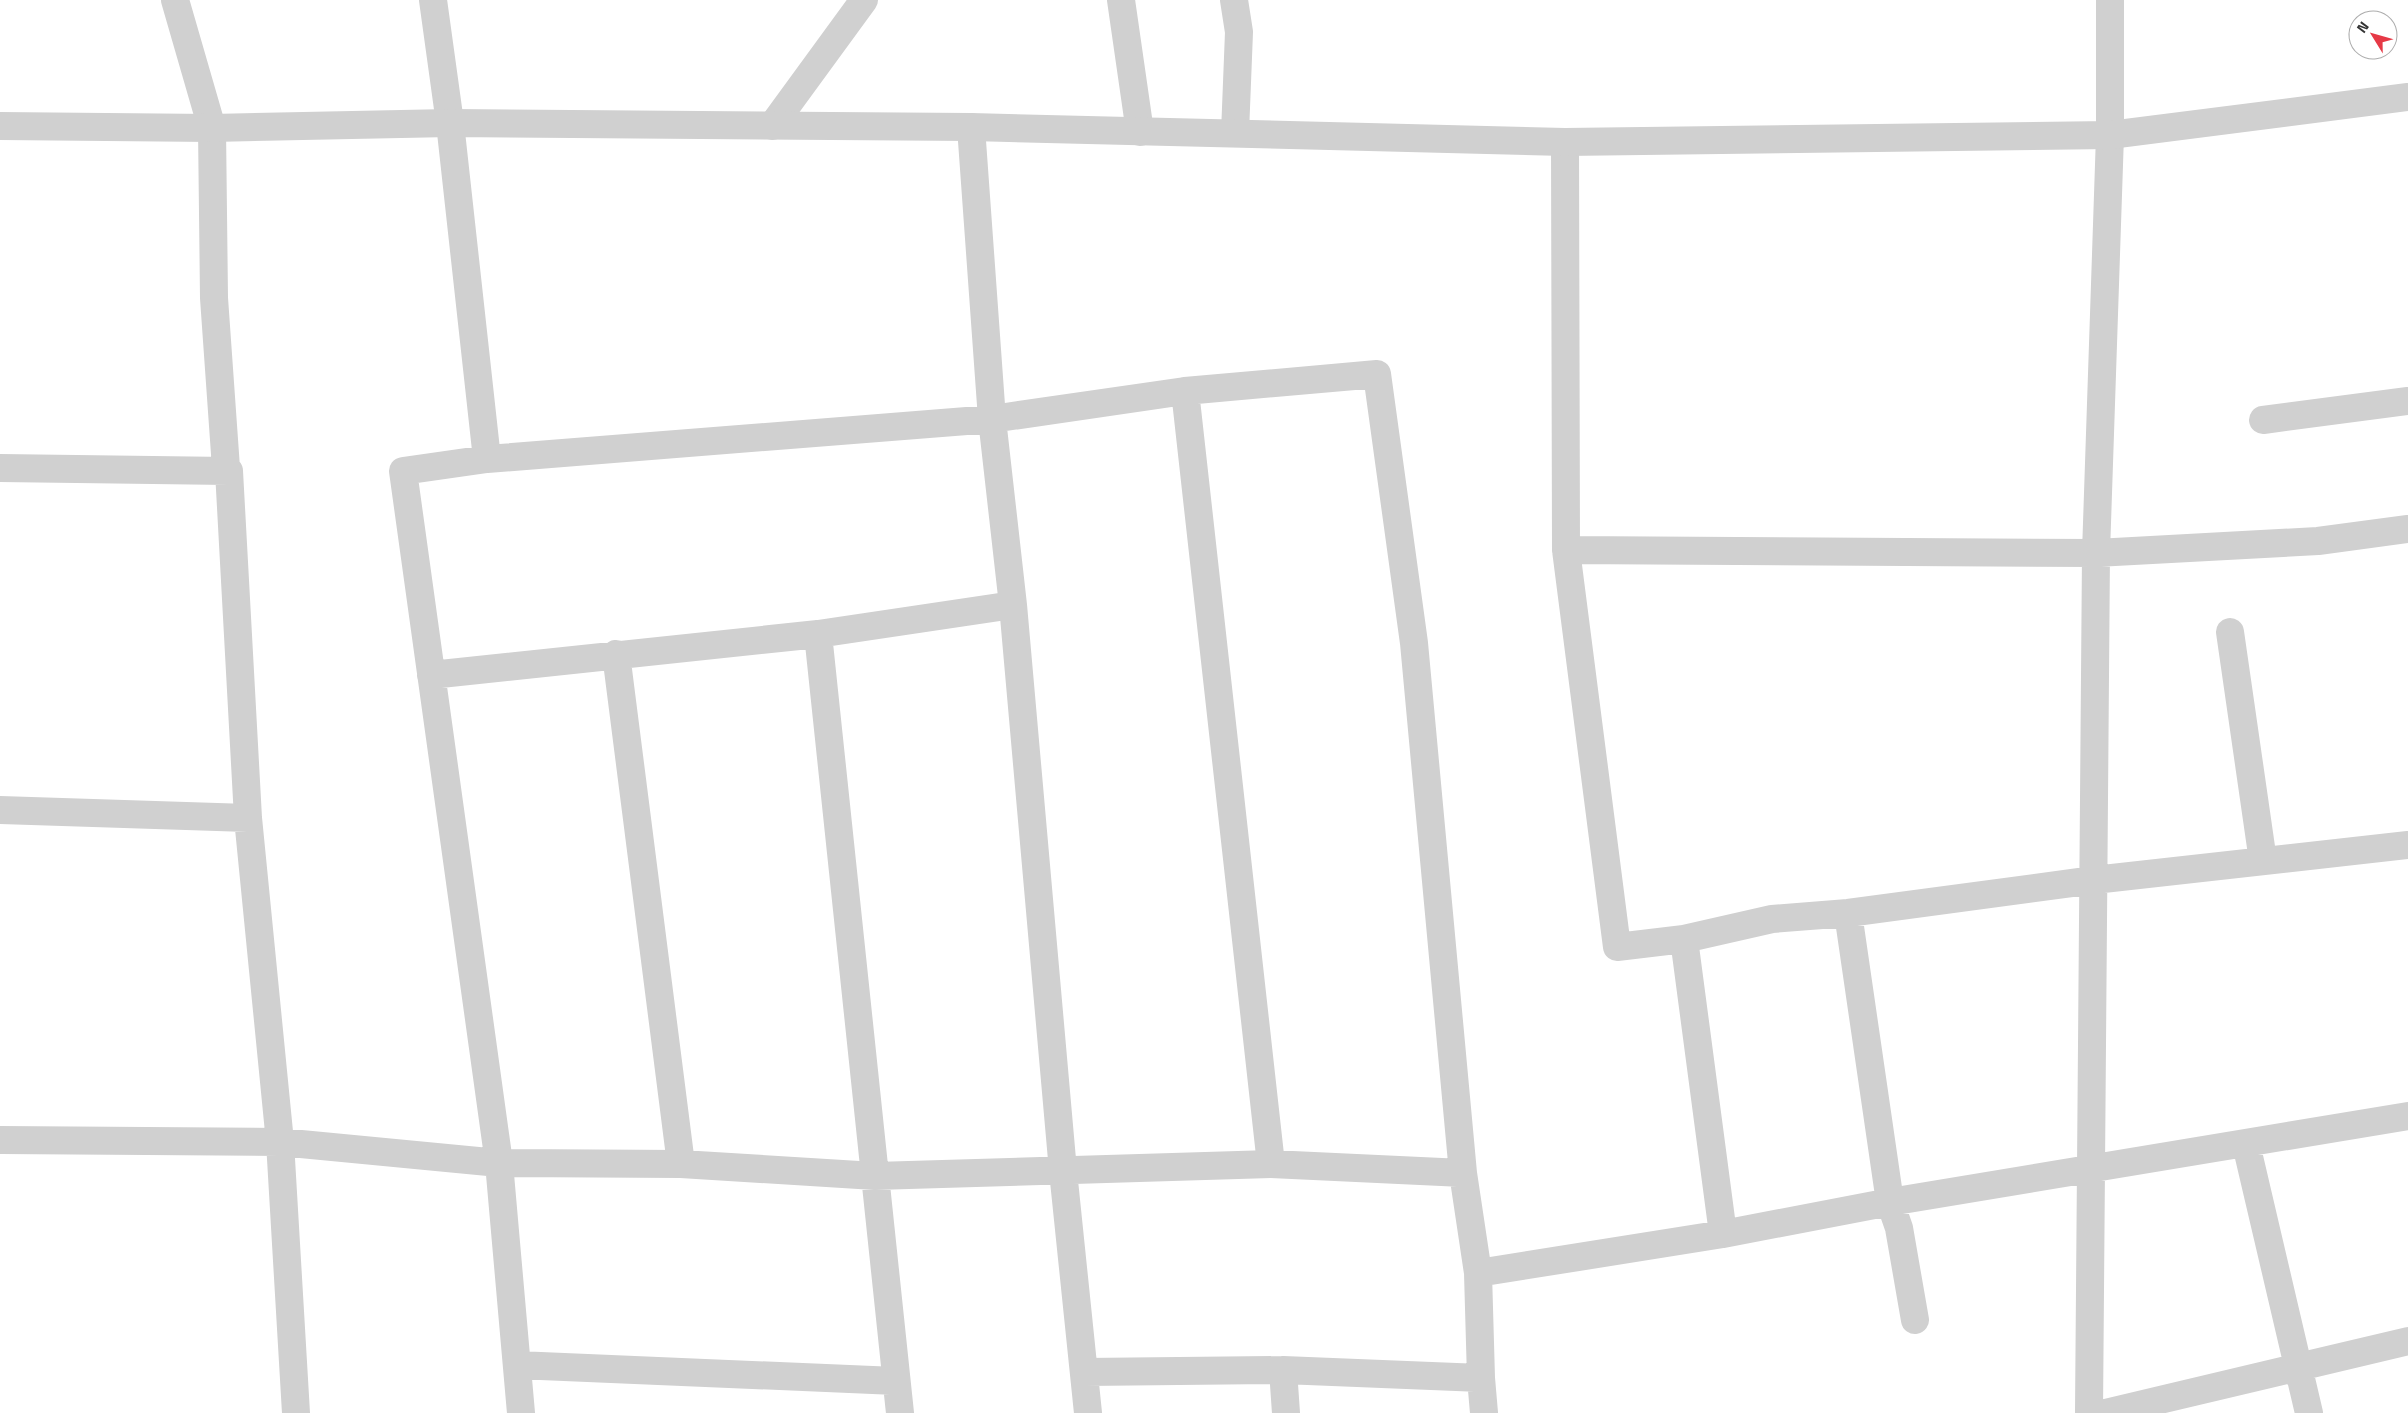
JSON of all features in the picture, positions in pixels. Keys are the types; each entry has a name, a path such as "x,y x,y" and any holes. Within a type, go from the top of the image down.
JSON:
{"street":[{"path":"175,0 212,128 214,298 226,468 230,471 248,818 280,1142 296,1413"},
{"path":"432,0 450,123 487,460"},
{"path":"772,126 864,0"},
{"path":"1120,0 1140,132"},
{"path":"1234,0 1239,32 1235,133"},
{"path":"2089,1413 2096,553 2110,135 2110,0"},
{"path":"0,126 212,128 450,123 971,127 1565,142 2110,135 2408,98"},
{"path":"971,127 992,419 1013,605 1063,1171 1088,1413"},
{"path":"1565,142 1566,550 1617,947 1684,938 1772,919 1848,913 2094,880 2408,845"},
{"path":"521,1413 499,1163 403,471 487,460 992,419 1185,391 1377,374 1414,643 1463,1173 1478,1273 1480,1378 1484,1413"},
{"path":"1185,391 1271,1164"},
{"path":"2263,420 2408,401"},
{"path":"0,468 230,471"},
{"path":"1566,550 2096,553 2318,541 2408,529"},
{"path":"431,675 818,634 1013,605"},
{"path":"2230,632 2262,861"},
{"path":"818,634 900,1413"},
{"path":"616,654 681,1164"},
{"path":"0,810 248,818"},
{"path":"1848,913 1890,1202 1899,1228 1915,1320"},
{"path":"1684,938 1723,1234"},
{"path":"1478,1273 1723,1234 1890,1202 2092,1170 2408,1116"},
{"path":"0,1140 280,1142 499,1163 681,1164 875,1176 1271,1164 1463,1173"},
{"path":"2246,1144 2309,1413"},
{"path":"2105,1413 2408,1341"},
{"path":"517,1365 896,1381"},
{"path":"1085,1372 1283,1370 1480,1378"},
{"path":"1283,1370 1286,1413"}]}
